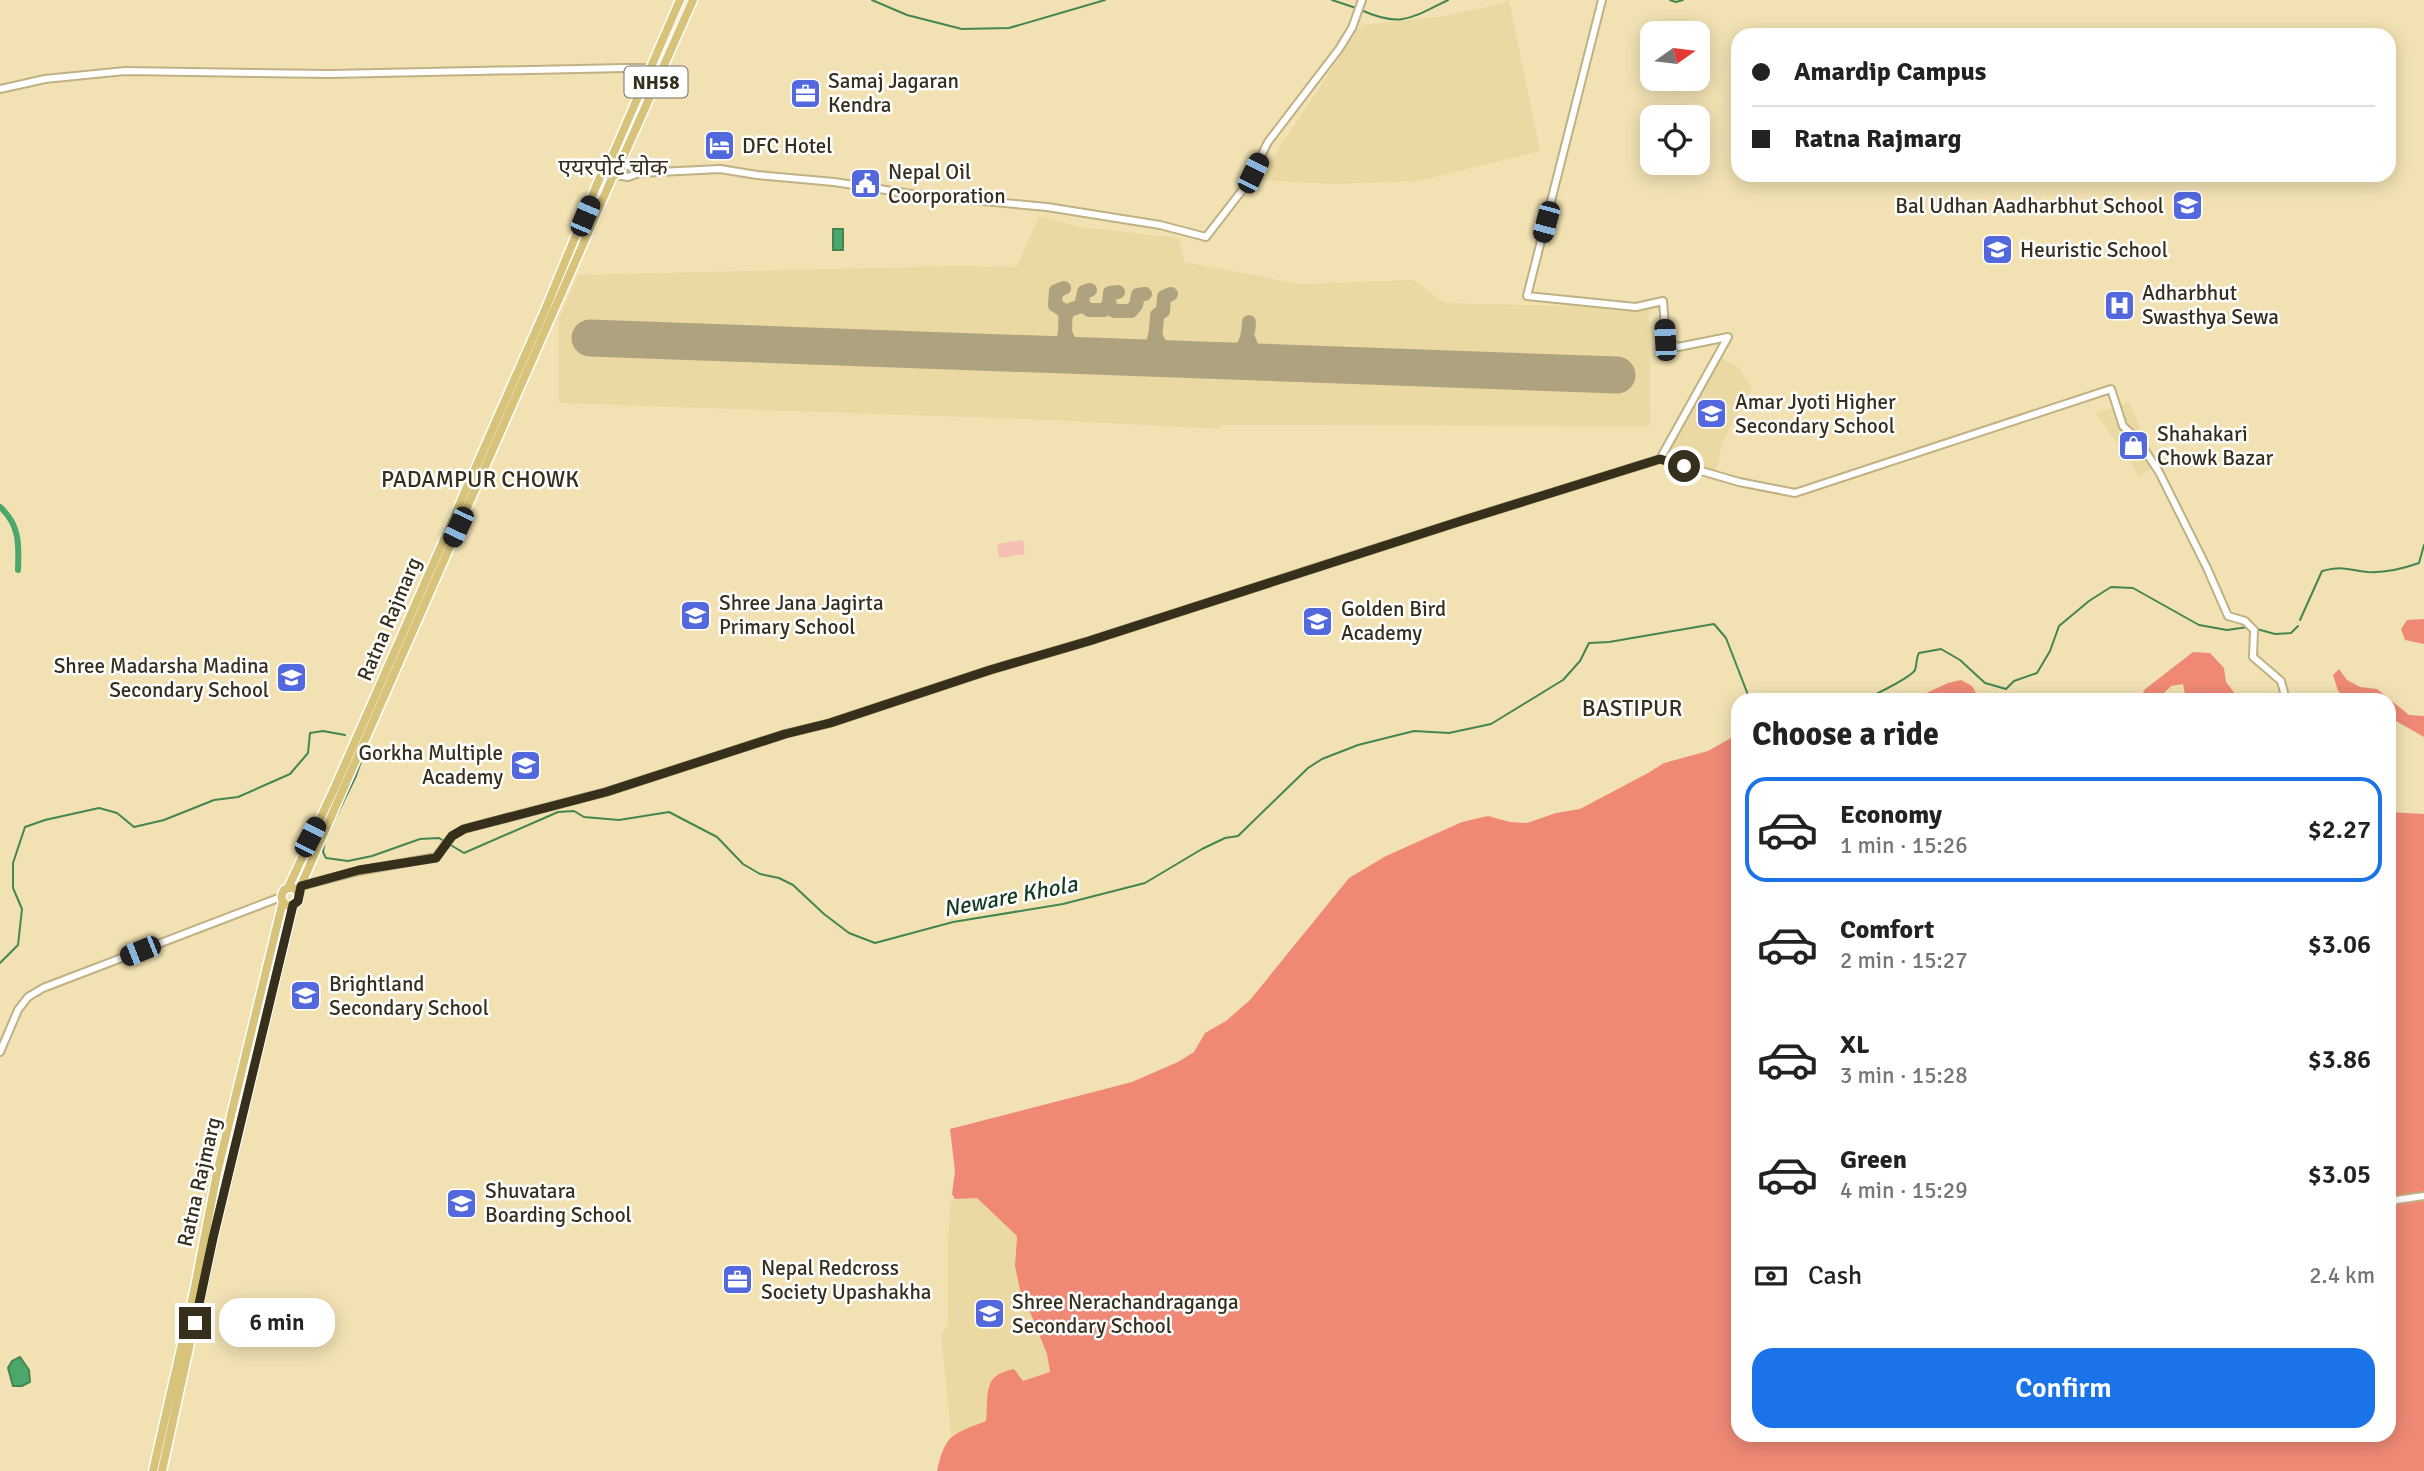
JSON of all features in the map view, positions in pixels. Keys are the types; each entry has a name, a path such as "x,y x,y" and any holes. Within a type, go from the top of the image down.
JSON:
{"main road":[{"name":"Ratna Rajmarg","path":"153,1471 195,1287 217,1173 284,890 288,888 372,704 607,161 611,159 680,0"},
{"name":"Ratna Rajmarg","path":"162,1471 213,1238 293,905 298,901 300,889 614,175 621,169 620,164 693,0"},
{"path":"611,159 620,164"},
{"path":"605,170 614,175"},
{"path":"288,888 300,889"},
{"path":"282,899 285,904 293,905"}],"street":[{"path":"1602,0 1527,296 1636,307 1663,301 1665,340 1672,345 1678,347 1728,337 1660,459"},
{"path":"614,175 628,177 639,173 720,169 918,195 1047,207 1160,225 1206,237 1247,184 1268,142 1339,49 1355,22 1362,1"},
{"path":"0,89 46,79 125,71 330,74 649,68 660,74"},
{"path":"620,164 639,173"},
{"path":"300,889 359,870 436,858 447,841 464,829 606,792 785,734 830,723 1660,459 1739,482 1795,492 2111,389 2123,426 2139,442 2159,472 2228,616 2245,621 2254,630 2252,657 2281,681 2284,693"},
{"path":"0,1052 18,1010 27,997 282,899"},
{"path":"2396,1200 2424,1196"}],"shaded area":[{"path":"1509,0 1540,151 1419,181 1334,184 1258,180 1361,25 1439,17"},
{"path":"1039,216 1081,227 1179,238 1185,262 1299,284 1413,280 1445,303 1649,308 1650,426 1220,425 1220,429 1029,419 559,403 559,319 578,275 1017,267"},
{"path":"833,229 843,229 843,250 833,250"},
{"name":"Amar Jyoti Higher Secondary School","path":"1720,357 1739,368 1752,388 1723,441 1716,471 1693,467 1664,456"},
{"name":"Shahakari Chowk Bazar","path":"2129,402 2158,461 2140,477 2096,413"},
{"path":"1023,540 1025,554 999,558 997,544"},
{"path":"2424,619 2424,644 2405,640 2401,629 2407,620"},
{"path":"2193,652 2210,653 2224,668 2226,682 2235,693 2185,693 2183,684 2171,686 2164,693 2143,693"},
{"path":"2339,669 2347,680 2382,693 2340,693 2333,675"},
{"path":"1961,680 1972,686 1976,693 1926,693"},
{"path":"2396,704 2409,715 2424,716 2424,737 2396,721"},
{"path":"1731,738 1731,1442 2396,1442 2396,812 2424,814 2424,1471 937,1471 947,1442 957,1433 986,1421 987,1395 991,1381 996,1376 1014,1369 1023,1381 1050,1372 1047,1354 1026,1302 1022,1299 1015,1266 1017,1236 977,1198 955,1199 952,1194 955,1171 950,1129 1132,1082 1194,1052 1205,1033 1226,1021 1250,1000 1349,878 1386,856 1462,822 1488,816 1527,823 1556,813 1580,809 1664,763 1708,751"},
{"name":"Shree Nerachandraganga Secondary School","path":"977,1198 1017,1236 1015,1255 1022,1299 1026,1302 1047,1354 1050,1373 1023,1381 988,1385 986,1421 951,1435 941,1335 948,1325 951,1200"},
{"path":"20,1357 29,1370 30,1382 13,1386 8,1368 12,1361"}],"waterway":[{"path":"872,0 907,15 962,29 1009,28 1105,0"},
{"path":"1332,0 1356,8"},
{"path":"1361,10 1386,19 1406,19 1448,0"},
{"path":"1670,0 1683,0"},
{"path":"0,507 15,528 18,570"},
{"name":"Neware Khola","path":"2300,620 2322,571 2341,568 2368,572 2400,569 2419,563 2424,545"},
{"name":"Neware Khola","path":"1878,693 1912,673 1919,653 1941,649 1960,660 1985,683 2006,689 2014,681 2037,673 2050,651 2059,626 2111,587 2133,588 2199,625 2227,630 2248,627"},
{"name":"Neware Khola","path":"325,839 323,852 326,858 348,861 372,856 420,839 439,838 464,853 558,812 574,811 584,817 619,820 669,812 717,837 743,864 760,874 779,878 793,885 849,933 875,943 953,922 1063,904 1145,883 1202,849 1225,838 1238,836 1308,768 1322,759 1358,745 1414,731 1449,733 1491,724 1563,680 1580,661 1589,643 1714,624 1726,638 1747,693"},
{"name":"Neware Khola","path":"2257,629 2275,634 2291,633 2298,626"},
{"name":"Neware Khola","path":"0,963 18,945 22,909 13,888 13,863 25,827 99,808 117,813 134,827 164,820 214,800 238,797 290,774 308,753 310,733 323,731 345,735"},
{"name":"Neware Khola","path":"332,825 356,776 365,750"}],"taxiway":[{"path":"1064,288 1056,291 1055,305 1063,310 1066,316"},
{"path":"1043,354 1061,344 1067,314 1081,306 1084,292 1090,290"},
{"path":"1082,304 1089,310 1104,310 1109,304 1110,293 1118,292"},
{"path":"1109,304 1114,311 1131,311 1136,305 1138,295 1145,294"},
{"path":"1133,358 1146,352 1153,342 1157,315 1163,311 1164,297 1171,294"},
{"path":"1224,361 1243,346 1249,322"},
{"path":"1066,334 1072,349 1085,356"},
{"path":"1156,336 1162,350 1179,359"},
{"path":"1248,338 1254,352 1267,363"}],"runway":[{"path":"590,338 1617,375"}],"place":[{"name":"Samaj Jagaran Kendra","path":"805,93"},
{"name":"DFC Hotel","path":"719,146"},
{"name":"Nepal Oil Coorporation","path":"865,184"},
{"name":"Bal Udhan Aadharbhut School","path":"2187,206"},
{"name":"Heuristic School","path":"1997,250"},
{"name":"Adharbhut Swasthya Sewa","path":"2119,305"},
{"name":"Amar Jyoti Higher Secondary School","path":"1712,414"},
{"name":"Shahakari Chowk Bazar","path":"2134,446"},
{"name":"Shree Jana Jagirta Primary School","path":"696,615"},
{"name":"Golden Bird Academy","path":"1318,621"},
{"name":"Shree Madarsha Madina Secondary School","path":"292,678"},
{"name":"Gorkha Multiple Academy","path":"526,765"},
{"name":"Brightland Secondary School","path":"306,996"},
{"name":"Shuvatara Boarding School","path":"462,1203"},
{"name":"Nepal Redcross Society Upashakha","path":"738,1280"},
{"name":"Shree Nerachandraganga Secondary School","path":"989,1314"}],"district":[{"name":"एयरपोर्ट चोक","path":"613,167"},
{"name":"PADAMPUR CHOWK","path":"480,479"},
{"name":"BASTIPUR","path":"1632,708"}],"route":[{"path":"195,1323 268,1004 293,905 298,901 301,886 359,870 436,858 447,841 464,829 606,792 785,734 830,723 1660,459 1684,466"}]}
